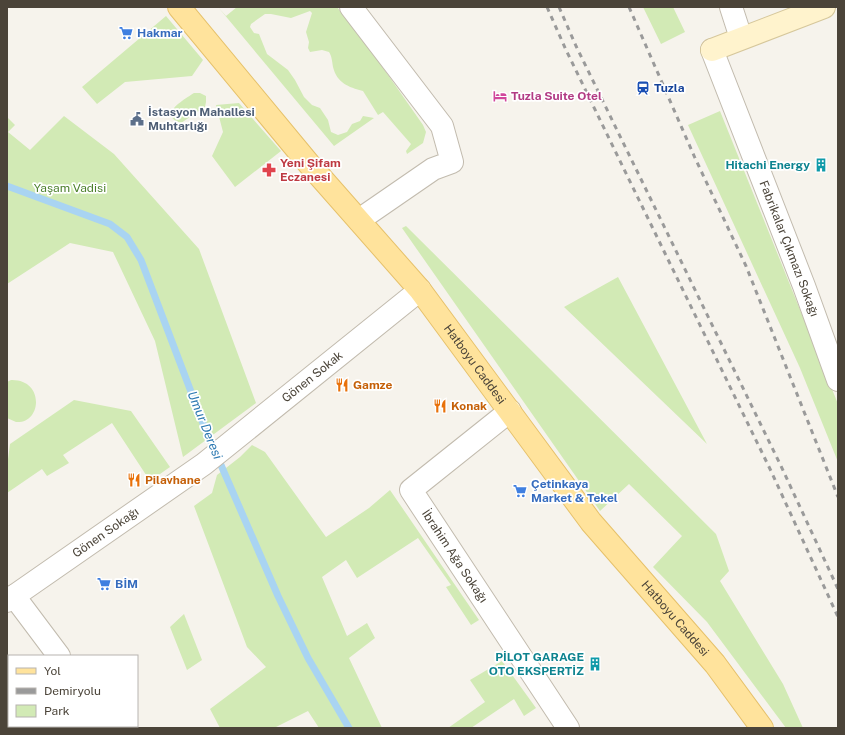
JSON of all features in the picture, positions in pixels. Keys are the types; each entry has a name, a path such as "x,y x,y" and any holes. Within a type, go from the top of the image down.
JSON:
{"main road":[{"name":"Hatboyu Caddesi","path":"179,7 309,164 420,290 591,522 715,664 762,728"}],"street":[{"path":"351,7 442,126 452,162 433,169 359,220"},
{"path":"732,7 741,38 824,7"},
{"name":"Fabrikalar Çıkmazı Sokağı","path":"741,38 712,50 804,286 838,380"},
{"name":"Gönen Sokak","path":"204,464 420,290"},
{"name":"İbrahim Ağa Sokağı","path":"510,411 411,490 568,728"},
{"name":"Gönen Sokağı","path":"10,599 204,464"},
{"path":"10,599 58,655"}],"green space":[{"path":"218,7 226,16 237,7 337,7 365,42 423,125 426,132 423,143 407,154 406,151 411,144 383,112 378,115 363,91 348,86 340,81 333,67 329,52 322,50 310,52 306,32 312,13 310,11 291,18 265,14 251,24 250,27 254,33 259,34 267,54 288,70 304,97 312,105 320,108 328,120 331,132 338,135 347,132 352,124 360,121 363,116 374,118 334,146"},
{"path":"643,7 673,7 685,32 661,44"},
{"path":"166,16 203,60 192,76 125,82 97,104 82,87"},
{"path":"194,93 200,93 206,96 205,107 181,123 174,120 171,116 175,107"},
{"path":"239,103 281,151 235,187 212,156 223,132 216,105"},
{"path":"720,111 838,404 838,462 800,368 688,125"},
{"name":"Yaşam Vadisi","path":"64,116 114,154 199,249 256,403 183,457 155,341 113,252 70,243 7,284 7,117 15,125 8,132 30,150"},
{"path":"406,226 716,534 729,571 720,581 783,684 803,728 786,728 707,622 653,567 682,536 629,484 600,511 402,228"},
{"path":"618,277 707,444 564,307"},
{"path":"11,380 22,382 30,386 34,393 36,401 35,409 31,416 25,421 16,422 7,418 7,382"},
{"path":"74,400 131,411 170,467 150,481 112,423 63,455 69,463 47,476 42,469 7,493 7,467 10,444"},
{"path":"252,445 265,452 326,537 369,508 390,490 479,620 471,625 446,587 451,585 418,538 357,578 346,560 322,577 347,636 367,623 375,638 349,658 382,728 319,728 308,711 274,728 220,728 210,709 266,667 247,647 194,506 212,493 217,475 240,457"},
{"path":"184,614 202,660 187,670 170,627"},
{"path":"502,661 536,708 524,716 514,699 471,728 448,728 485,702 470,680"}],"waterway":[{"name":"Umur Deresi","path":"7,186 110,224 127,237 141,260 204,426 278,596 308,658 349,728"}],"railway":[{"path":"547,7 566,50 771,471 838,617"},
{"path":"559,7 576,46 781,466 838,589"},
{"path":"629,7 695,158 746,266 838,497"}],"place":[{"name":"Hakmar","path":"126,33"},
{"name":"Tuzla","path":"643,88"},
{"name":"Tuzla Suite Otel","path":"500,96"},
{"name":"İstasyon Mahallesi Muhtarlığı","path":"137,119"},
{"name":"Hitachi Energy","path":"821,165"},
{"name":"Yeni Şifam Eczanesi","path":"269,170"},
{"name":"Gamze","path":"342,385"},
{"name":"Konak","path":"440,406"},
{"name":"Pilavhane","path":"134,480"},
{"name":"Çetinkaya Market & Tekel","path":"520,491"},
{"name":"BİM","path":"104,584"},
{"name":"PİLOT GARAGE OTO EKSPERTİZ","path":"595,664"}]}
